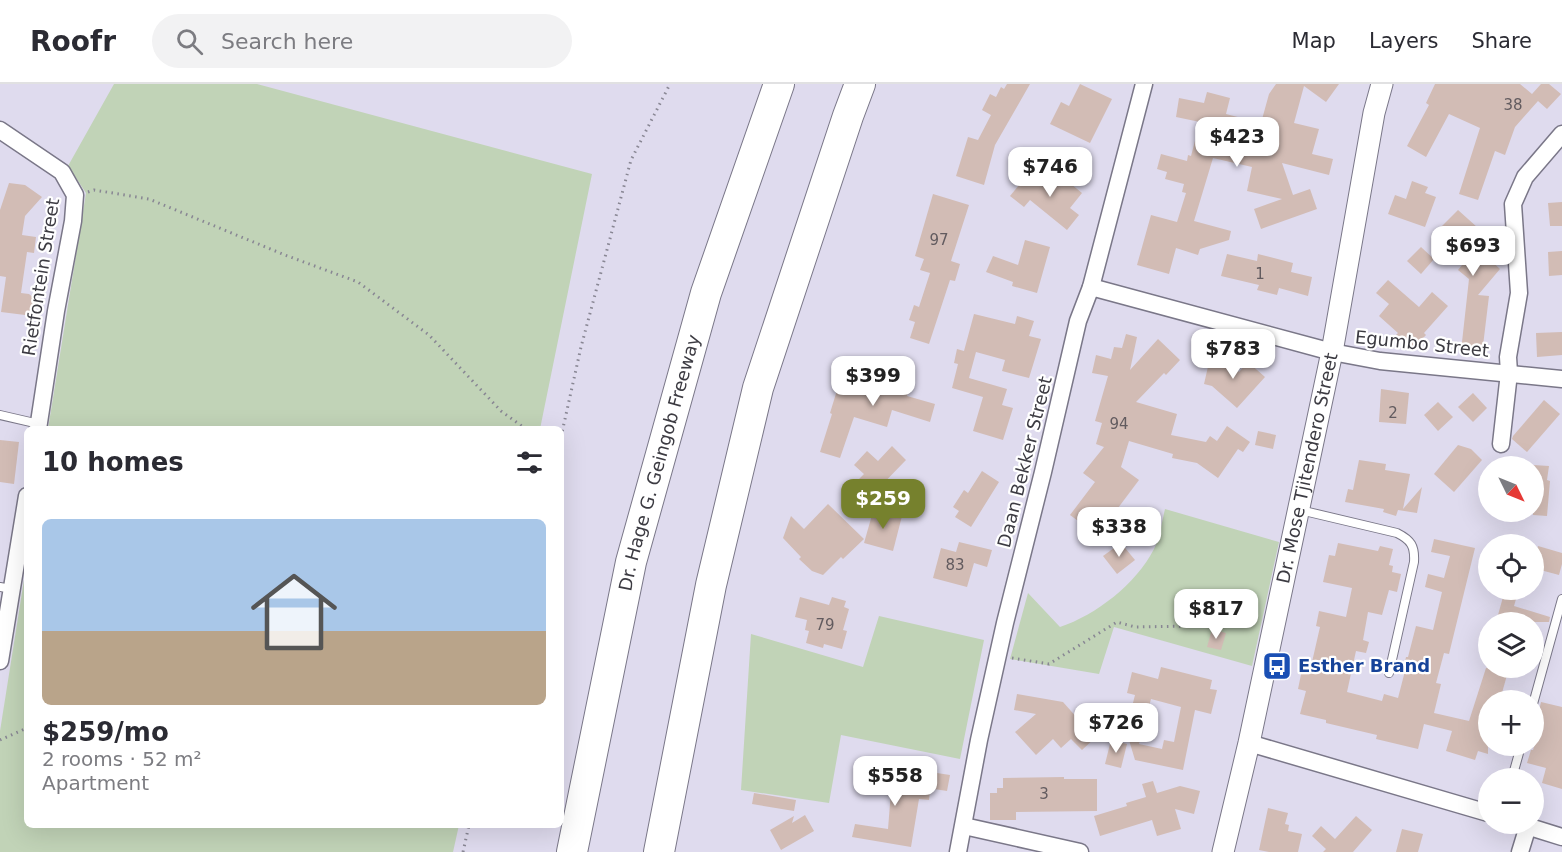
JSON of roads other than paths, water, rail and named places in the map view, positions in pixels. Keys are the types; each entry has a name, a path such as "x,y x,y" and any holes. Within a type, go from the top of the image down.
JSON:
{"highway":[{"name":"Dr. Hage G. Geingob Freeway","path":"572,852 631,562 706,293 779,84"},
{"path":"659,852 711,585 758,388 860,84"},
{"path":"673,852 682,733"}],"street":[{"name":"Daan Bekker Street","path":"958,852 1005,623 1078,321 1091,287 1144,84"},
{"name":"Dr. Mose Tjitendero Street","path":"1224,852 1332,352 1374,113 1382,84"},
{"name":"Rietfontein Street","path":"0,130 62,172 75,195 73,220 38,426"},
{"path":"1509,372 1508,357 1518,293 1513,204 1526,177 1562,134"},
{"name":"Egumbo Street","path":"1091,287 1332,352 1380,362 1509,372 1562,379"},
{"name":"Egumbo Street","path":"1501,444 1509,372"},
{"path":"0,662 6,588 24,509"},
{"path":"1249,743 1478,810"},
{"path":"964,826 1080,852"},
{"path":"1544,831 1562,837"},
{"path":"1520,852 1523,834"}],"lane":[{"path":"0,415 35,426"},
{"path":"1299,509 1397,533 1406,537 1414,548 1414,562 1389,673"},
{"path":"1537,690 1562,599"}],"place":[{"name":"Esther Brand","path":"1277,666"}]}
